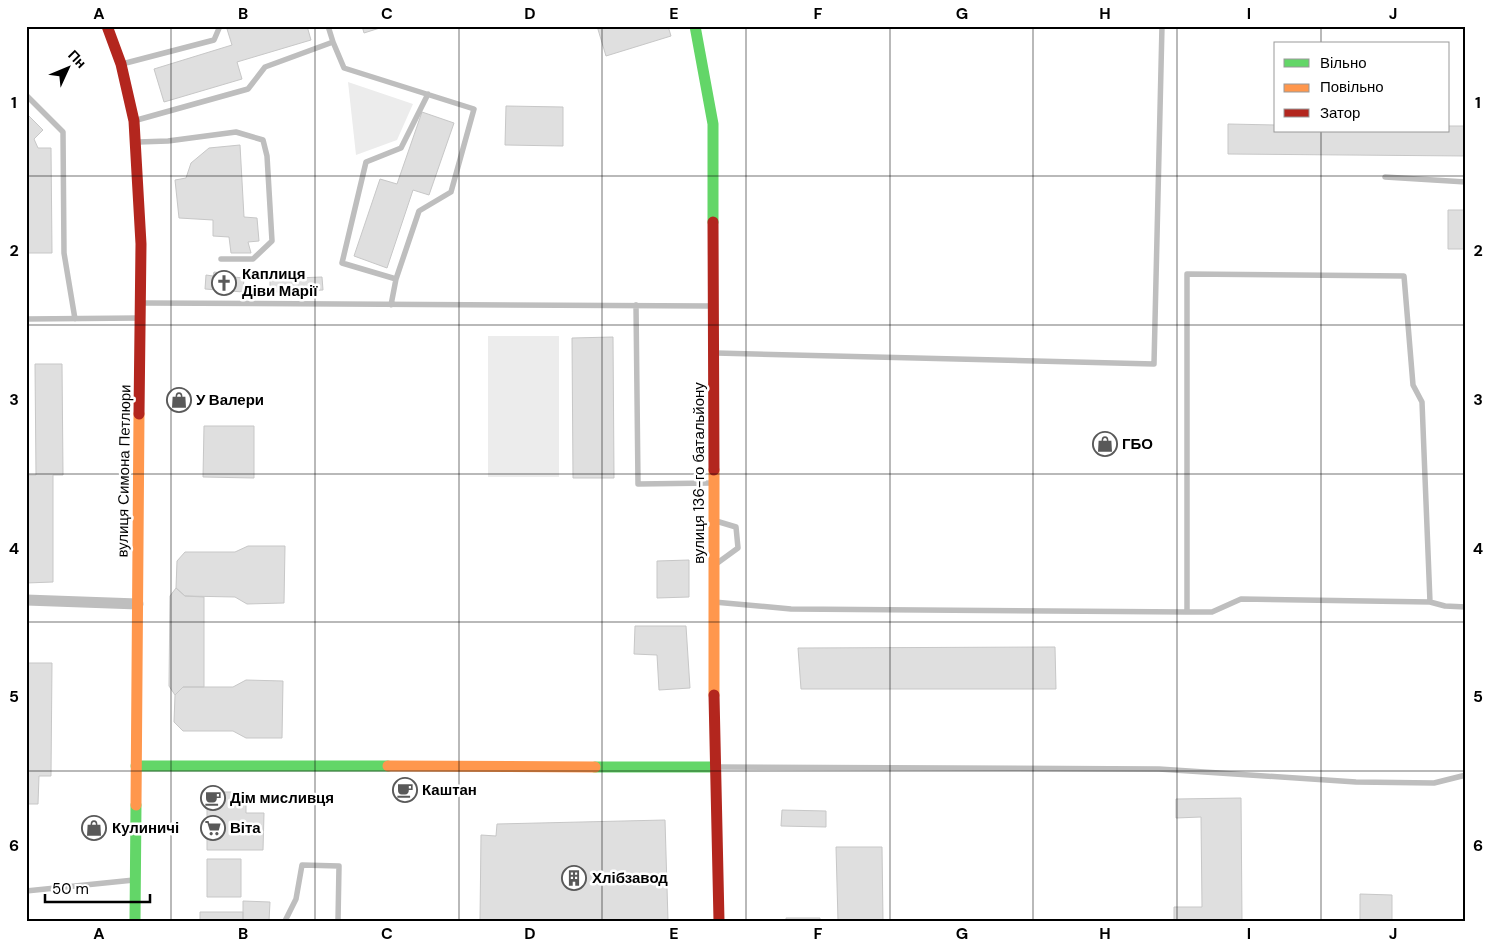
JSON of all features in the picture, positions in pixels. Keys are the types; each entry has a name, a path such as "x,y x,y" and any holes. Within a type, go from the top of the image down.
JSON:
{"street":[{"name":"вулиця Симона Петлюри","path":"107,26 121,64 134,121 141,244 135,921"},
{"name":"вулиця 136-го батальйону","path":"695,26 713,124 714,767 719,921"},
{"path":"26,600 138,604"},
{"path":"136,766 714,767"}],"lane":[{"path":"121,64 214,40 220,26"},
{"path":"328,26 344,68 474,109 450,192 419,211 396,279 391,304"},
{"path":"714,354 1154,364 1162,26"},
{"path":"134,121 248,89 265,67 333,42"},
{"path":"396,279 342,263 366,162 401,148 428,94"},
{"path":"26,95 63,132 64,253 75,319"},
{"path":"136,142 168,141 236,132 263,140 267,156 272,242 253,259 221,258"},
{"path":"1385,177 1466,182"},
{"path":"1188,612 1187,274 1404,276 1413,385 1422,402 1430,602"},
{"path":"141,303 712,306"},
{"path":"636,306 638,484 714,482"},
{"path":"26,319 141,318"},
{"path":"714,521 736,528 738,548 714,565"},
{"path":"714,602 791,609 1188,612 1212,612 1241,599 1430,602 1445,606 1466,607"},
{"path":"714,767 1159,769 1356,782 1434,783 1466,775"},
{"path":"285,921 296,899 302,865 339,866 338,921"},
{"path":"26,890 134,880"}],"shaded area":[{"path":"348,82 413,104 397,140 356,155"},
{"path":"488,336 559,336 559,477 488,477"}],"building":[{"path":"238,26 307,26 311,40 237,62 242,79 164,102 154,69 232,45 227,29"},
{"path":"362,26 386,26 364,33"},
{"path":"597,26 668,26 671,36 606,56"},
{"path":"506,106 563,107 563,146 505,145"},
{"path":"422,112 454,123 429,195 413,190 387,268 354,256 380,179 397,184"},
{"path":"26,113 43,130 34,139 38,148 51,148 52,253 26,253"},
{"path":"1228,124 1274,125 1274,132 1450,132 1450,126 1466,126 1466,156 1228,154"},
{"path":"240,145 244,217 257,218 259,241 248,242 251,253 231,253 229,237 213,236 213,220 179,218 175,180 186,178 191,163 209,148"},
{"path":"1448,210 1466,210 1466,249 1448,249"},
{"name":"Каплиця Діви Марії","path":"214,272 223,273 222,276 244,278 243,292 205,289 206,275 213,276"},
{"path":"322,277 323,290 270,292 270,279"},
{"path":"613,337 614,478 573,478 572,338"},
{"path":"35,364 62,364 63,475 53,475 53,582 26,583 26,475 36,475"},
{"path":"204,426 254,426 254,478 203,477"},
{"path":"248,546 285,546 284,603 247,604 235,597 185,596 176,588 177,561 185,552 235,552"},
{"path":"689,560 689,597 657,598 657,561"},
{"path":"176,588 185,596 204,597 204,687 183,687 175,695 169,686 170,596"},
{"path":"635,626 686,626 690,688 659,690 657,655 634,654"},
{"path":"1055,647 1056,689 801,689 798,648"},
{"path":"26,663 52,663 51,776 39,776 38,804 26,804"},
{"path":"246,680 283,681 282,738 246,738 233,731 183,731 174,722 175,695 183,687 233,687"},
{"path":"207,792 246,792 246,813 264,813 263,850 207,850"},
{"path":"1241,798 1242,921 1174,921 1174,907 1202,907 1201,817 1176,818 1176,799"},
{"path":"782,810 826,811 826,827 781,826"},
{"name":"Хлібзавод","path":"665,820 668,921 480,921 481,835 496,836 497,824"},
{"path":"836,847 882,847 883,921 838,921"},
{"path":"207,859 241,859 241,897 207,897"},
{"path":"1360,894 1392,895 1392,921 1360,921"},
{"path":"243,901 270,902 269,921 243,921"},
{"path":"200,912 243,912 243,921 200,921"},
{"path":"786,918 820,918 820,921 786,921"}],"traffic: fast":[{"path":"695,26 713,124 713,222"},
{"path":"136,766 388,766"},
{"path":"595,767 714,767"},
{"path":"135,921 136,805"}],"traffic: slow":[{"path":"136,805 139,414"},
{"path":"714,470 714,695"},
{"path":"388,766 595,767"}],"traffic: jam":[{"path":"107,26 121,64 134,121 141,244 139,414"},
{"path":"713,222 714,470"},
{"path":"714,695 719,921"}],"place":[{"name":"Каплиця Діви Марії","path":"224,283"},
{"name":"У Валери","path":"179,400"},
{"name":"ГБО","path":"1105,444"},
{"name":"Каштан","path":"405,790"},
{"name":"Дім мисливця","path":"213,798"},
{"name":"Кулиничі","path":"94,828"},
{"name":"Віта","path":"213,828"},
{"name":"Хлібзавод","path":"574,878"}]}
